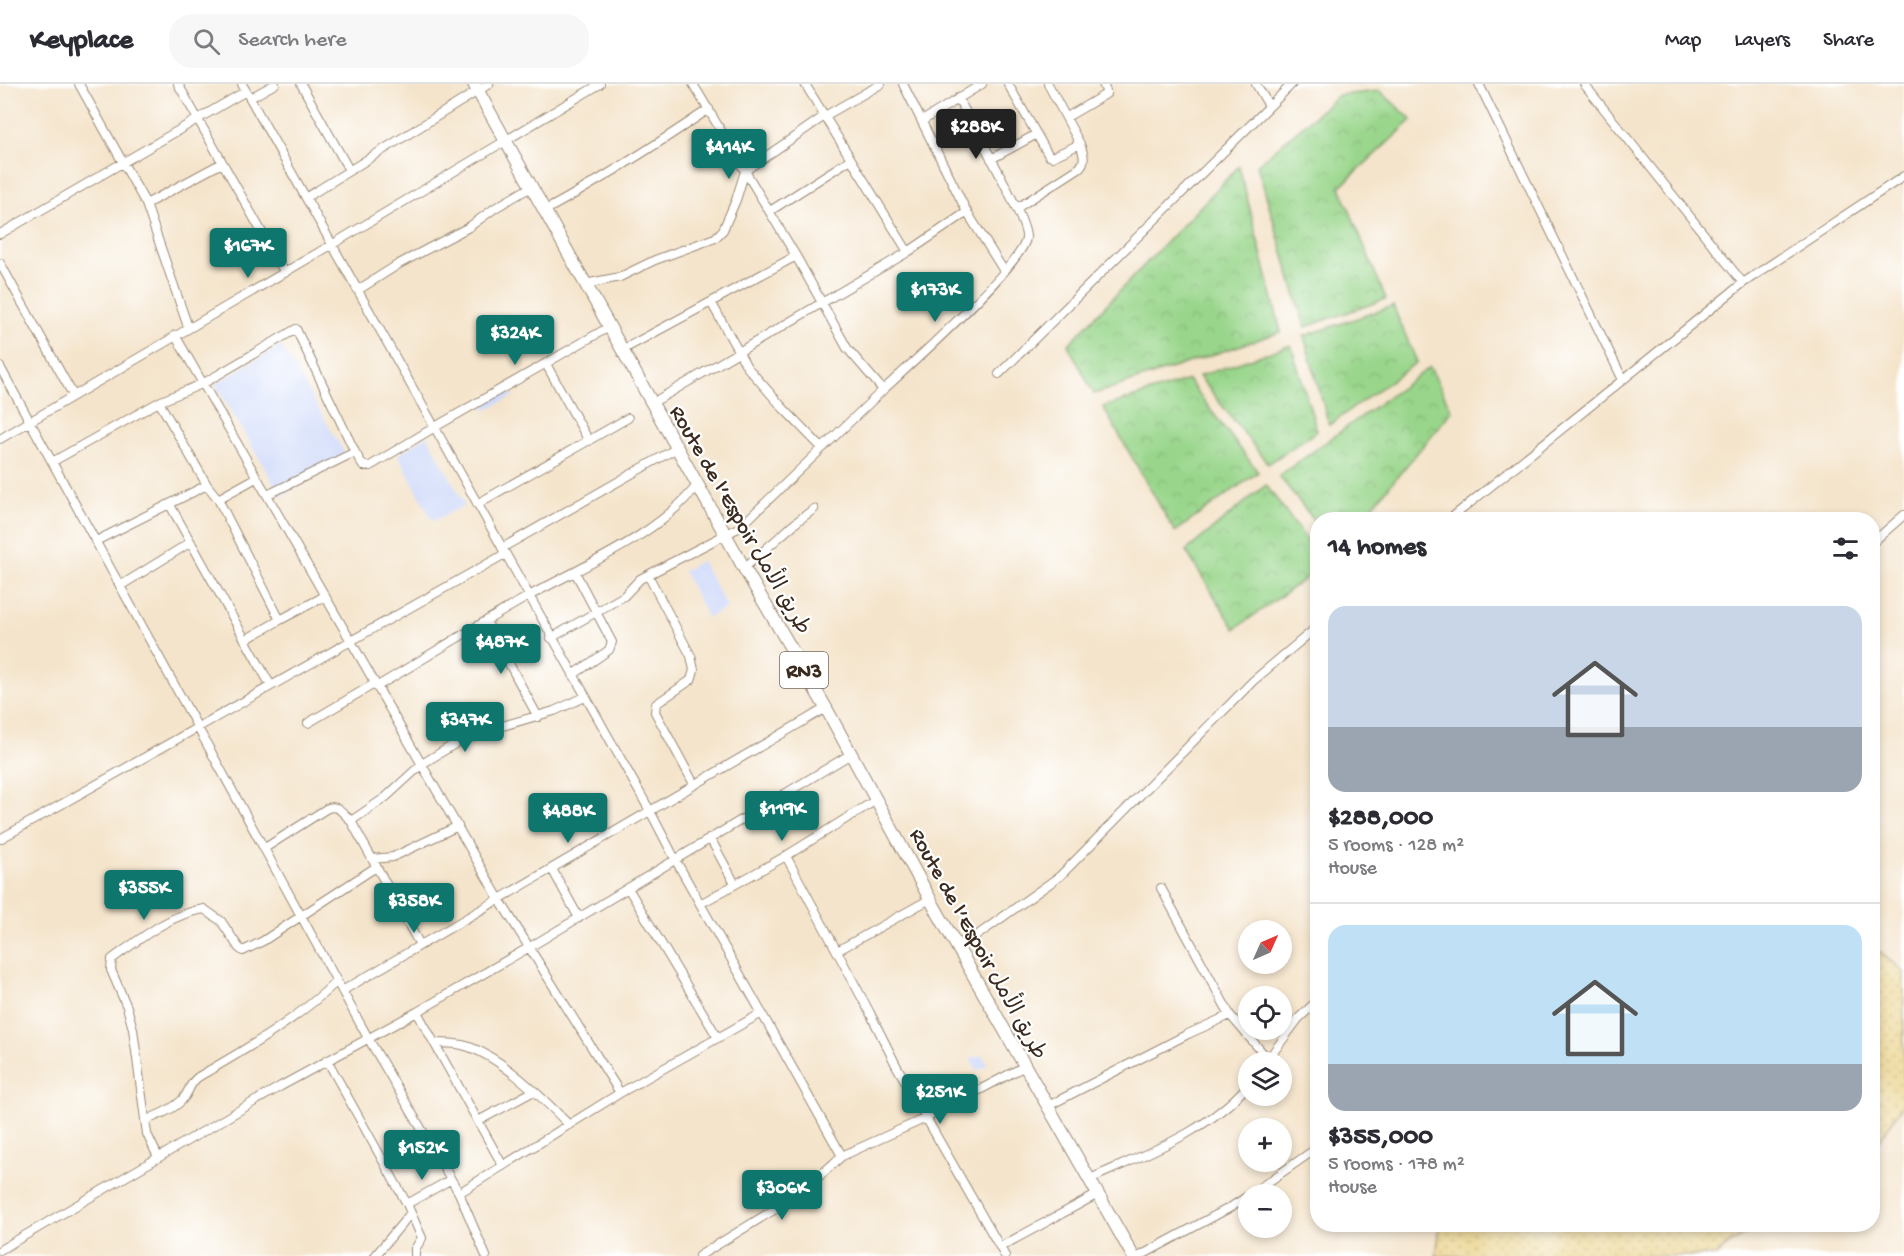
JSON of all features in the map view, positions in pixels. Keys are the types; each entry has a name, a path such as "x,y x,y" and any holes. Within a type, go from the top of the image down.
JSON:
{"highway":[{"name":"Route de l’Espoir طريق الأمل","path":"480,86 505,141 544,211 1133,1256"}],"street":[{"path":"79,84 121,163 133,178 146,204 188,327"},
{"path":"178,84 285,273"},
{"path":"0,234 246,91 275,84"},
{"path":"301,84 349,170"},
{"path":"0,439 188,327 285,273 600,84"},
{"path":"693,84 770,211 847,348 883,390"},
{"path":"805,84 823,117 908,252"},
{"path":"585,284 620,277 655,260 715,238 723,230 745,171 823,117 881,84"},
{"path":"903,84 967,212 1004,271"},
{"path":"922,121 982,84"},
{"path":"1008,84 1044,151 1050,157 1080,144"},
{"path":"1017,208 1082,165 1084,154 1080,144 1048,84"},
{"path":"1067,117 1106,94 1103,84"},
{"path":"1256,84 1269,106"},
{"path":"999,374 1292,84"},
{"path":"1479,84 1623,380"},
{"path":"1584,84 1743,283"},
{"path":"307,197 382,152 480,86"},
{"path":"246,91 842,1156"},
{"path":"552,638 624,596 636,582 726,536 746,521 946,332 1021,251 1026,240 1026,233 1017,208 958,98"},
{"path":"544,211 632,160 709,109"},
{"path":"991,159 1035,135"},
{"path":"770,211 851,159"},
{"path":"146,204 222,163"},
{"path":"1459,512 1743,283 1904,176"},
{"path":"358,290 399,264 469,227 495,208 531,187"},
{"path":"659,399 908,252 967,212"},
{"path":"622,350 796,256"},
{"path":"0,262 73,395"},
{"path":"711,302 738,353 777,402 822,447"},
{"path":"52,462 159,402 204,383 296,329 355,452 363,465 370,466 609,327"},
{"path":"175,335 499,899 620,1093"},
{"path":"546,364 588,441"},
{"path":"0,368 368,1038 459,1193 486,1256"},
{"path":"159,402 207,485 218,499 280,620"},
{"path":"477,504 628,418"},
{"path":"0,839 350,641 677,448"},
{"path":"267,495 355,452"},
{"path":"218,499 256,478"},
{"path":"308,723 655,525 677,507 698,484"},
{"path":"96,541 207,485"},
{"path":"170,505 271,686"},
{"path":"744,568 814,509"},
{"path":"1880,536 1904,515"},
{"path":"120,586 191,542"},
{"path":"573,675 609,650 612,642 575,572"},
{"path":"648,575 691,656 694,670 691,680 656,704 655,712 694,784"},
{"path":"245,640 325,596"},
{"path":"486,621 538,717"},
{"path":"958,949 1060,876 1253,681 1310,633"},
{"path":"351,821 386,796 422,764 458,742 499,727 538,717 585,697"},
{"path":"342,991 825,708"},
{"path":"0,1250 327,1060 417,1012 579,918 851,754"},
{"path":"700,904 786,856 876,800"},
{"path":"265,848 331,806 339,809 351,821 420,945"},
{"path":"158,1157 147,1134 133,1029 127,1007 111,970 112,959 171,920 187,912 204,909 221,921 243,951 263,941 374,863 393,857 458,826"},
{"path":"710,838 735,884"},
{"path":"786,856 896,1065 1005,1256"},
{"path":"552,869 579,918"},
{"path":"628,888 718,1038"},
{"path":"1161,888 1230,1015 1260,1052"},
{"path":"837,951 930,899"},
{"path":"145,1121 176,1106 183,1099 191,1083 198,1077 274,1033 337,981"},
{"path":"1274,1052 1298,1019 1310,1008"},
{"path":"417,1012 503,1166"},
{"path":"459,1193 620,1093 762,1013"},
{"path":"1048,1106 1177,1039 1230,1015"},
{"path":"434,1043 464,1045 477,1050 534,1091 568,1125"},
{"path":"327,1060 407,1204 422,1238 415,1249 415,1256"},
{"path":"699,1256 798,1195 842,1156 926,1118 1025,1066"},
{"path":"478,1121 534,1091"},
{"path":"1090,1179 1152,1151 1205,1122 1238,1096"},
{"path":"1265,1184 1310,1153"},
{"path":"407,1204 450,1180"},
{"path":"1000,1247 1098,1194"},
{"path":"1140,1256 1238,1203"},
{"path":"375,1256 410,1214"}],"shaded area":[{"path":"281,345 347,457 281,496 215,384"},
{"path":"508,389 514,396 485,410 481,404"},
{"path":"427,435 465,505 433,521 398,455"},
{"path":"701,561 727,607 708,618 683,571"},
{"path":"982,1055 988,1065 977,1071 970,1059"}],"sand":[{"path":"1880,952 1904,972 1904,1102 1880,1140"},
{"path":"1439,1232 1754,1232 1729,1245 1717,1256 1436,1256"}],"green space":[{"path":"1380,91 1412,120 1340,187 1386,299 1305,327 1257,165 1339,95"},
{"path":"1239,166 1281,332 1094,394 1068,345"},
{"path":"1393,306 1417,362 1329,425 1304,336"},
{"path":"1291,345 1317,431 1268,464 1199,376"},
{"path":"1430,367 1452,411 1368,512 1310,512 1310,515 1279,476"},
{"path":"1188,380 1258,472 1175,532 1103,407"},
{"path":"1266,485 1310,545 1310,575 1235,629 1186,551"}]}
